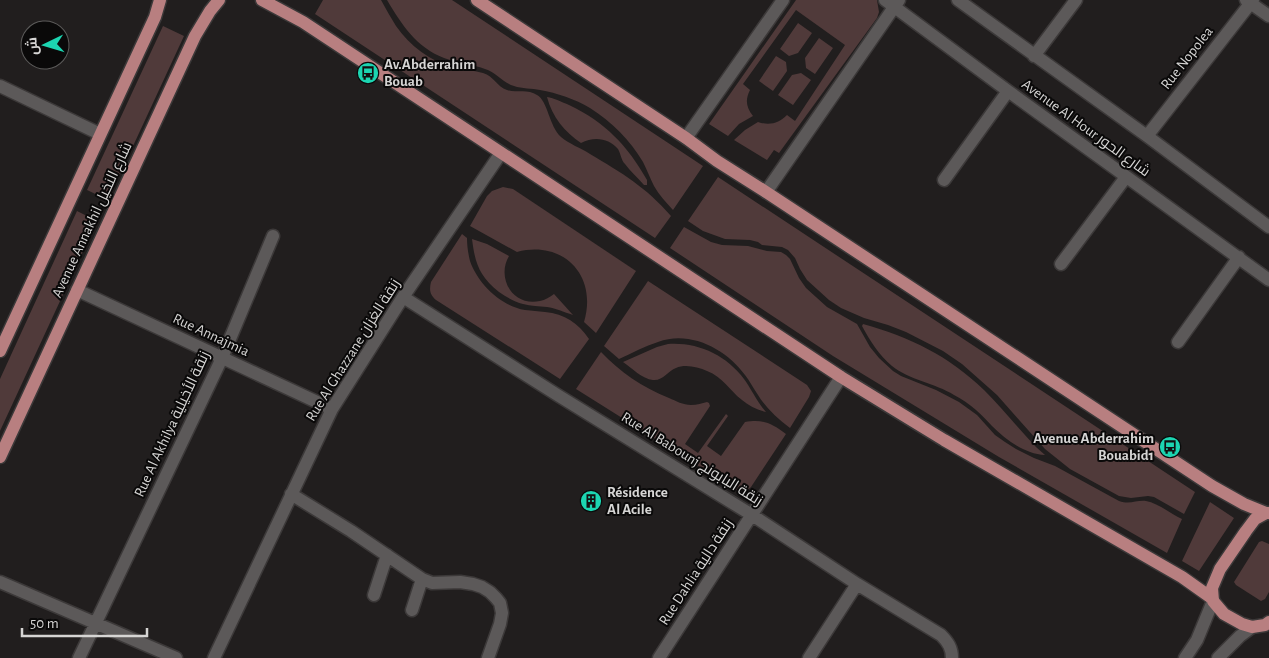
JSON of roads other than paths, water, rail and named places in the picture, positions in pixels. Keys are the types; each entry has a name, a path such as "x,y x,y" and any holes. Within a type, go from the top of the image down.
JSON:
{"main road":[{"name":"Avenue Annakhil شارع النخيل","path":"0,350 155,17 160,0"},
{"name":"Avenue Annakhil شارع النخيل","path":"0,457 196,36 210,11 219,0"},
{"path":"262,0 303,22 841,377 944,440 1182,577 1213,600 1224,614 1242,624 1262,627"},
{"path":"477,0 686,138 717,161 1212,486 1244,504 1268,513"},
{"path":"1213,600 1212,588 1220,569 1255,518 1268,513"}],"street":[{"path":"686,138 783,0"},
{"name":"Avenue Al Hour شارع الحور","path":"958,0 1268,223"},
{"path":"1034,56 1076,0"},
{"path":"1250,1 1269,16"},
{"name":"Rue Nopolea","path":"1147,136 1250,1"},
{"path":"766,192 893,2"},
{"name":"Avenue Al Hour شارع الحور","path":"893,2 1008,91 1269,280"},
{"path":"0,86 100,134"},
{"path":"944,180 1008,91"},
{"name":"Rue Al Ghazzane زنقة الغزان","path":"214,658 332,409 404,297 501,153"},
{"path":"1061,264 1126,177"},
{"name":"Rue Al Akhilya زنقة الأخيلية","path":"79,658 222,358 273,236"},
{"path":"1178,342 1239,257"},
{"name":"Rue Annajmia","path":"77,290 332,409"},
{"name":"Rue Al Babounj زنقة البابونج","path":"404,297 941,636 948,643 952,652 952,658"},
{"name":"Rue Dahlia زنقة دالية","path":"660,658 841,377"},
{"path":"292,494 422,579 432,583 460,582 473,584 490,592 500,603 502,613 488,658"},
{"path":"374,595 387,555"},
{"path":"412,610 422,579"},
{"path":"0,582 176,658"},
{"path":"809,658 857,584"},
{"path":"1185,658 1197,640 1213,600"},
{"path":"1218,658 1240,636 1262,627"}],"place":[{"name":"Av.Abderrahim Bouab","path":"368,73"},
{"name":"Avenue Abderrahim Bouabid1","path":"1170,447"},
{"name":"Résidence Al Acile","path":"591,501"}]}
